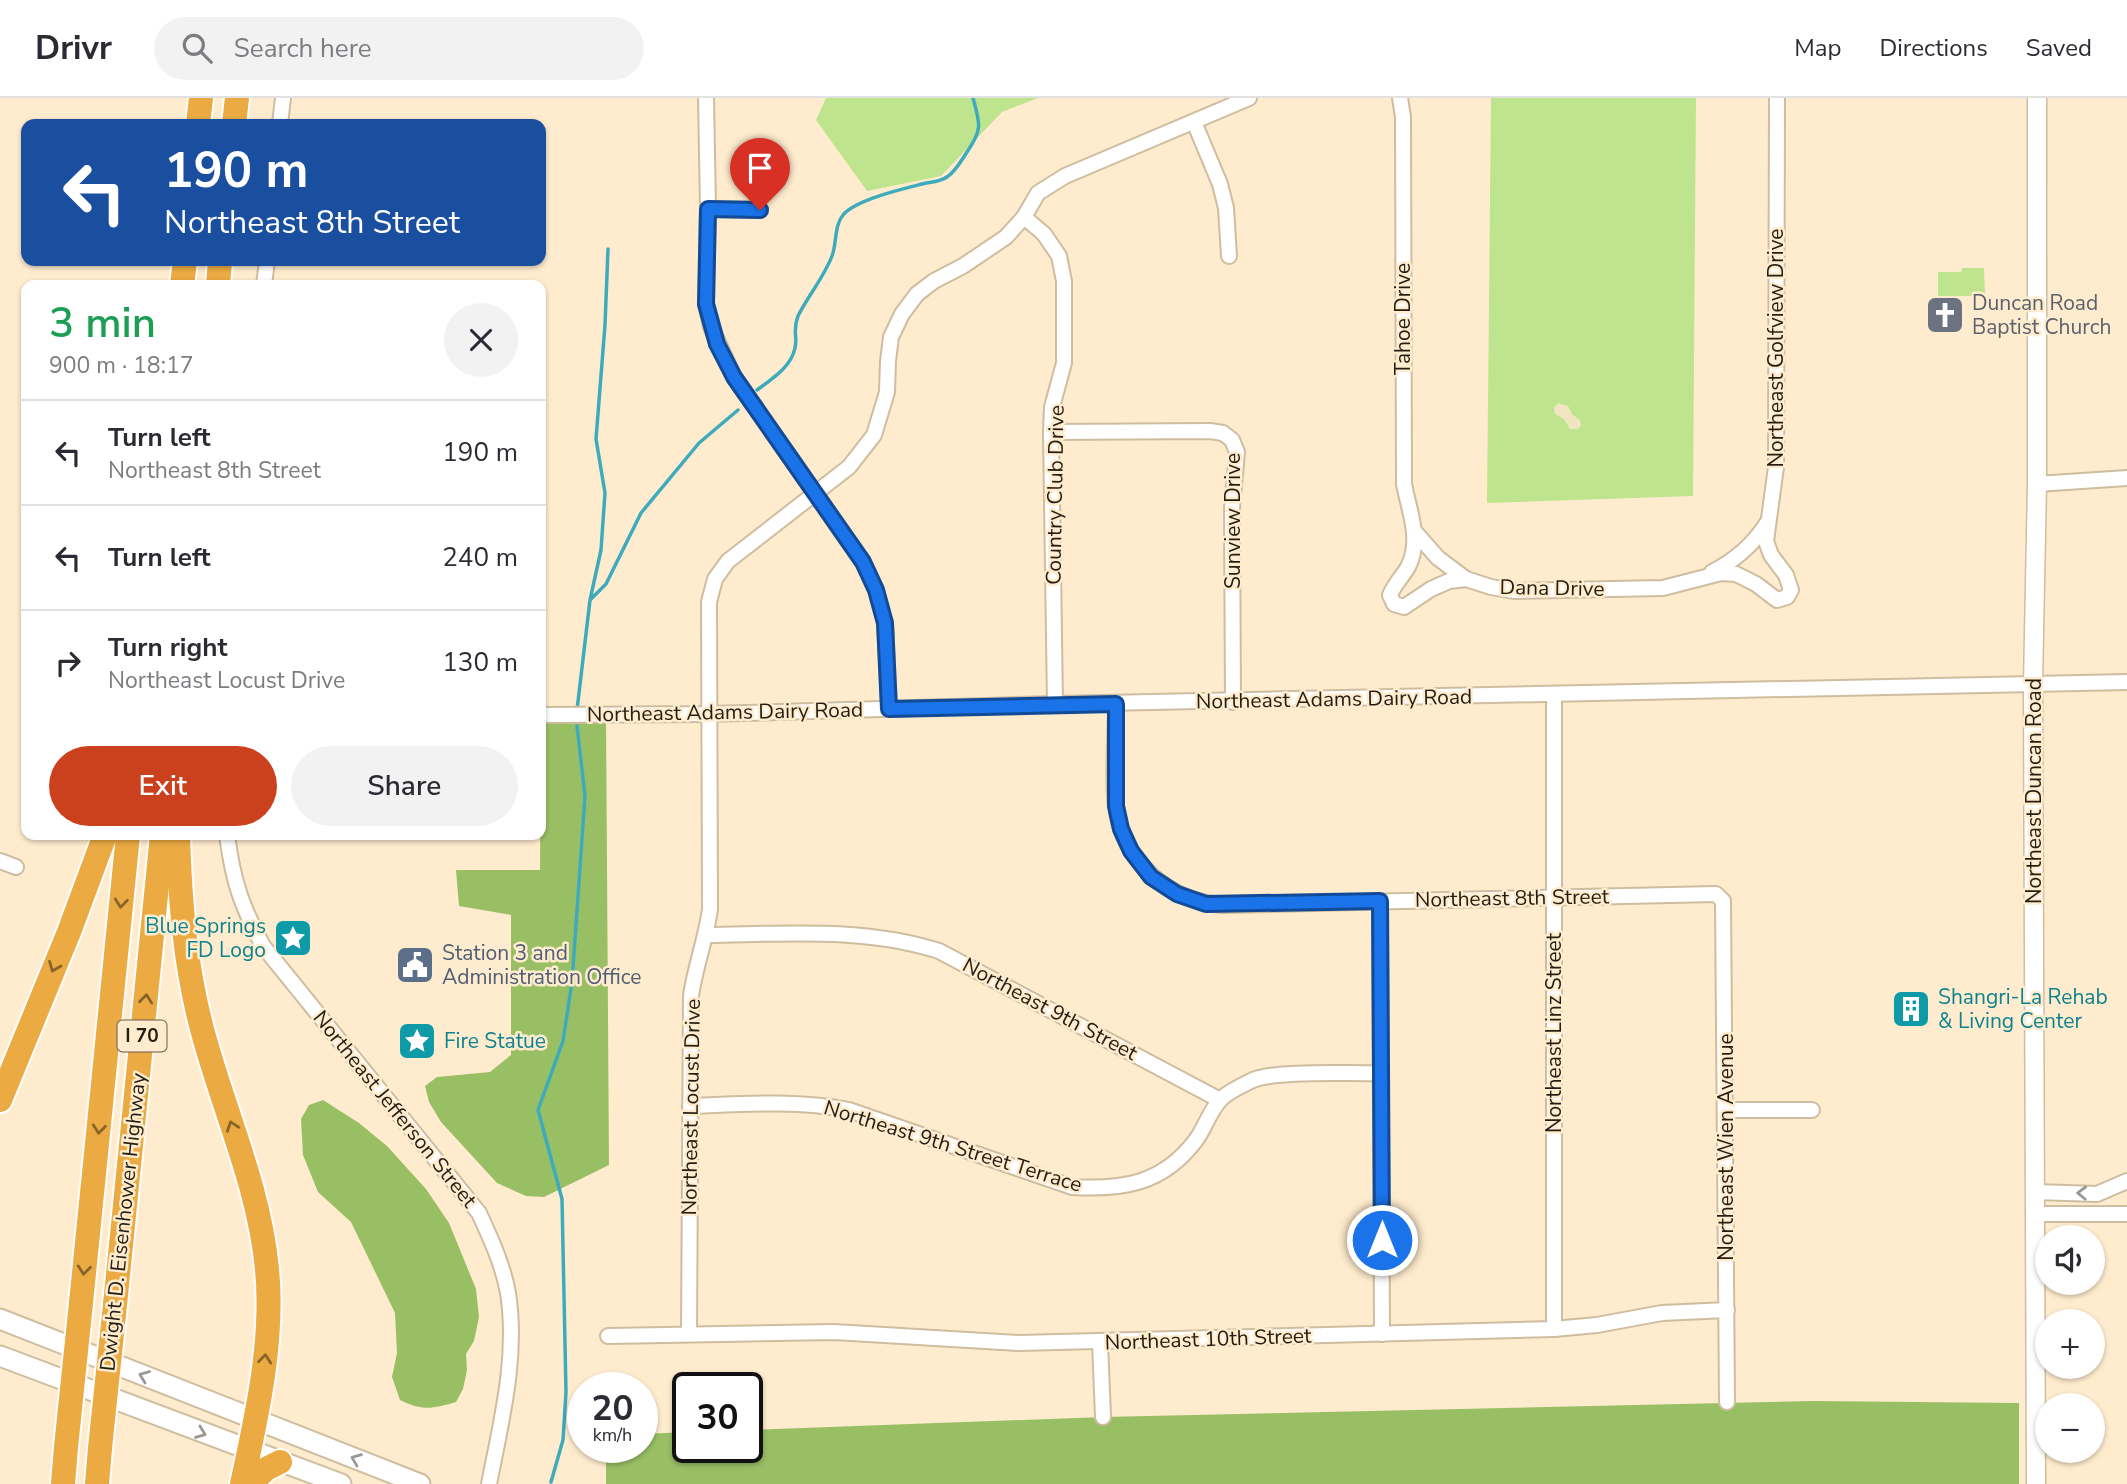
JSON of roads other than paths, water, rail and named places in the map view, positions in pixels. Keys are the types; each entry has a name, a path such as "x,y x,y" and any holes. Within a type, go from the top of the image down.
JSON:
{"highway":[{"path":"199,119 201,98"},
{"path":"235,119 237,98"},
{"path":"0,1100 69,932 102,840"},
{"name":"Dwight D. Eisenhower Highway","path":"62,1484 127,840"},
{"name":"Dwight D. Eisenhower Highway","path":"97,1484 162,840"},
{"path":"178,840 181,913 189,970 212,1063 254,1190 268,1270 265,1362 242,1484"},
{"path":"250,1484 266,1469 280,1462"}],"main road":[{"path":"0,1320 420,1484"},
{"path":"0,1356 341,1484"}],"street":[{"path":"281,119 283,98"},
{"path":"706,98 706,304 717,344 737,381 863,562 876,590 885,623 889,709"},
{"name":"Northeast Locust Drive","path":"689,1334 691,996 707,935 710,909 709,602 715,579 728,561 849,467 874,435 887,392 887,361 891,337 902,314 917,294 1006,237 1024,218 1038,192 1065,176 1249,98"},
{"name":"Northeast Golfview Drive","path":"1777,98 1776,467 1766,541 1771,555 1786,575 1791,590"},
{"name":"Northeast Duncan Road","path":"2036,1484 2034,684 2037,98"},
{"name":"Tahoe Drive","path":"1401,101 1404,484 1415,532 1408,567 1390,595 1394,604 1405,607 1431,589 1449,581 1465,579"},
{"path":"1194,122 1220,184 1226,208 1229,256"},
{"path":"708,209 760,210"},
{"name":"Country Club Drive","path":"1024,218 1044,234 1059,256 1064,281 1064,363 1052,407 1051,432 1055,704"},
{"name":"Sunview Drive","path":"1051,432 1210,431 1223,433 1232,440 1237,452 1232,508 1233,702"},
{"path":"2037,484 2127,478"},
{"name":"Dana Drive","path":"1702,577 1731,562 1751,546 1768,523"},
{"name":"Tahoe Drive","path":"1415,532 1438,558 1465,579"},
{"name":"Dana Drive","path":"1465,579 1491,587 1534,591 1663,588 1721,573 1736,574 1756,584 1777,600 1787,597 1791,590"},
{"name":"Northeast Adams Dairy Road","path":"546,715 709,714 1055,704 2127,682"},
{"name":"Northeast Linz Street","path":"1554,695 1554,1329"},
{"name":"Northeast 8th Street","path":"1116,704 1116,806 1121,829 1131,851 1151,877 1177,894 1206,904 1716,894 1727,900"},
{"name":"Northeast Jefferson Street","path":"228,840 232,872 244,911 263,946 479,1213 497,1252 508,1293 512,1339 506,1395 489,1484"},
{"path":"0,861 16,867"},
{"name":"Northeast Wien Avenue","path":"1727,900 1727,1402"},
{"path":"1380,901 1382,1334"},
{"name":"Northeast 9th Street","path":"707,935 852,934 911,942 939,951 1220,1100"},
{"path":"1220,1100 1256,1079 1274,1076 1381,1073"},
{"name":"Northeast 9th Street Terrace","path":"690,1106 820,1104 849,1110 1072,1187 1099,1189 1127,1186 1163,1172 1195,1142 1220,1100"},
{"path":"1725,1110 1812,1110"},
{"path":"2035,1192 2097,1194 2127,1181"},
{"path":"2035,1214 2127,1214"},
{"name":"Northeast 10th Street","path":"608,1336 834,1332 1019,1343 1100,1342 1554,1329 1597,1325 1662,1313 1727,1310"},
{"path":"1100,1342 1103,1417"}],"waterway":[{"path":"757,390 780,372 793,355 798,316 829,264 838,224 843,215 868,200 941,180 950,175 978,132 973,98"},
{"path":"577,710 590,600 601,550 605,493 596,439 608,249"},
{"path":"591,599 606,584 641,513 699,443 738,410"},
{"path":"551,1482 563,1440 566,1392 562,1199 538,1110 563,1041 572,982 585,796 577,726"}],"place":[{"name":"Duncan Road Baptist Church","path":"1945,315"},
{"name":"Blue Springs FD Logo","path":"293,938"},
{"name":"Station 3 and Administration Office","path":"415,965"},
{"name":"Shangri-La Rehab & Living Center","path":"1911,1009"},
{"name":"Fire Statue","path":"417,1041"}]}
